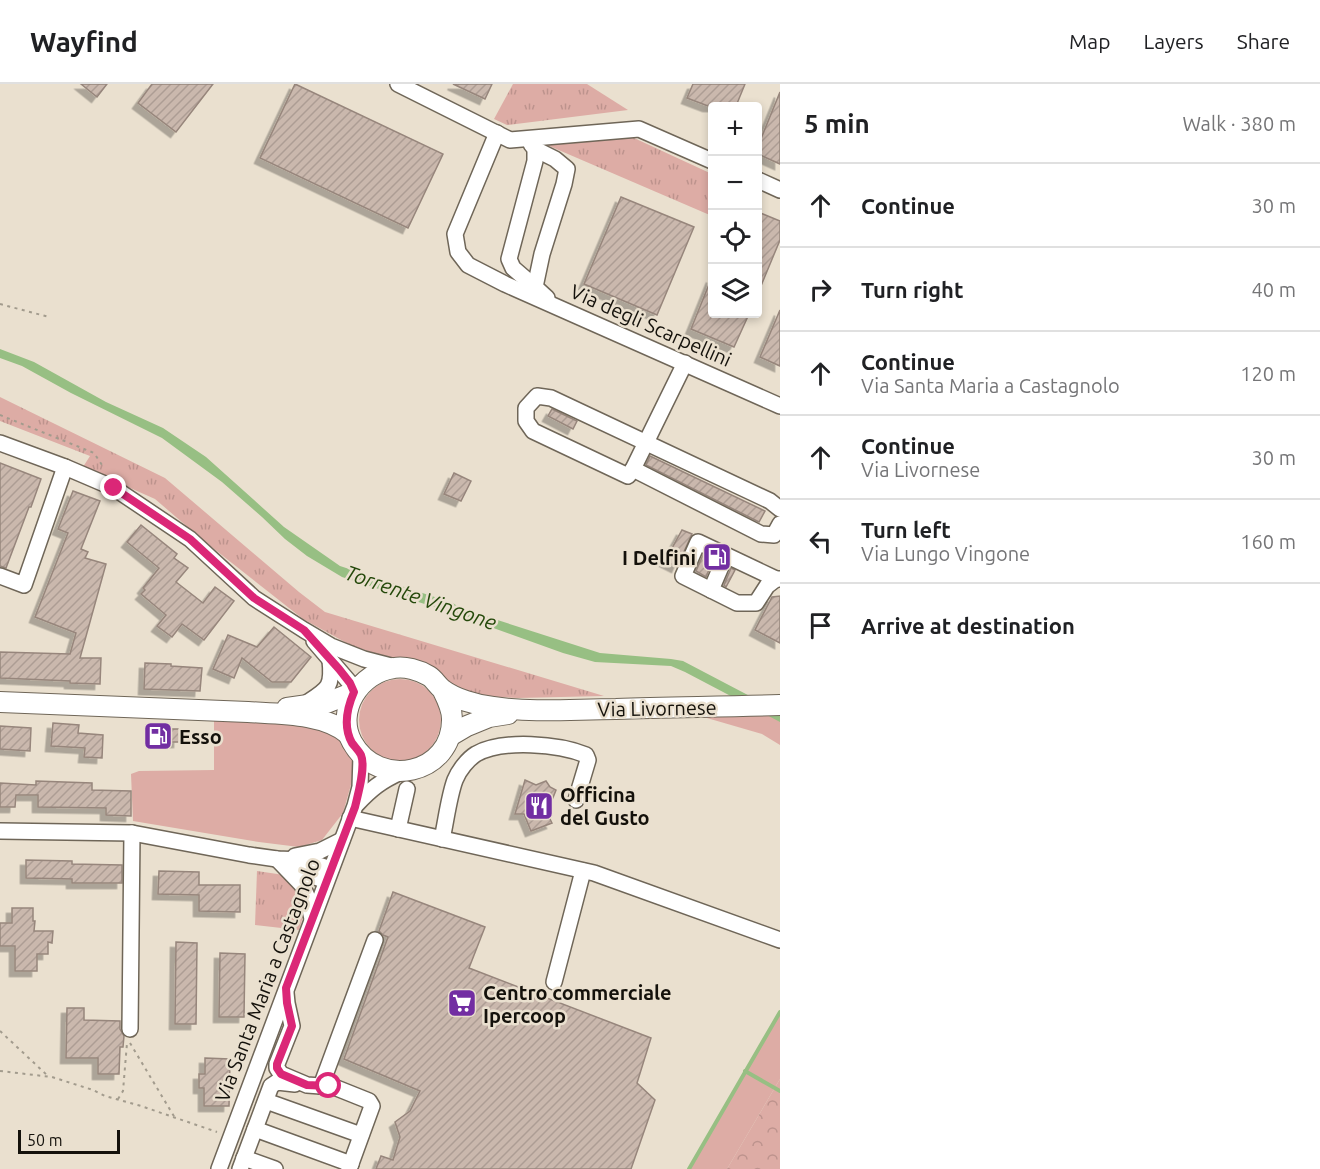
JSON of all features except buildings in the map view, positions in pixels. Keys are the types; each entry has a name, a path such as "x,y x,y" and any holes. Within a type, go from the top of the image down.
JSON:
{"main road":[{"name":"Via Livornese","path":"395,667 413,669 430,676 442,689 471,702 491,707 533,710 779,706"},
{"path":"348,734 347,717 354,692 365,680 379,671 395,667"},
{"path":"442,689 450,704 452,720 450,736"},
{"path":"249,712 329,702 354,692"},
{"path":"0,702 249,712 315,719 340,727 348,734 361,756 373,765 404,780"},
{"name":"Via Livornese","path":"404,780 417,769 431,762 442,750 450,736 467,726 489,717 533,710"}],"street":[{"path":"398,84 510,140 531,144 639,129 708,159"},
{"name":"Via degli Scarpellini","path":"497,133 455,234 458,252 468,265 505,284 780,406"},
{"path":"531,144 567,169 542,254 535,287"},
{"path":"531,144 535,161 509,259 513,268 554,304"},
{"path":"762,182 780,190"},
{"path":"685,363 647,443 628,476 533,431 526,421 526,408 537,396 551,398 647,443 770,501 780,510"},
{"path":"0,443 114,488 190,539 254,598 304,630 331,646 364,659 395,667"},
{"path":"0,576 24,585 65,467"},
{"path":"633,469 761,534 774,535 780,524"},
{"path":"698,542 778,579 767,586 756,603 737,603 683,576 698,542"},
{"path":"711,590 726,555"},
{"path":"304,630 350,683 354,692"},
{"path":"301,706 324,692 330,684 332,675 330,660"},
{"path":"442,839 456,779 472,757 487,750 538,745 558,747 586,755 588,760 576,800"},
{"name":"Via Santa Maria a Castagnolo","path":"219,1169 353,812 360,788 361,756"},
{"name":"Via Santa Maria a Castagnolo","path":"353,812 370,789 384,780 404,780"},
{"path":"398,829 404,780"},
{"path":"353,812 398,829 594,873 780,940"},
{"path":"0,831 132,833 277,859 302,860 328,875"},
{"path":"130,1031 132,833"},
{"path":"277,859 312,854 342,840"},
{"path":"277,859 302,885 312,919"},
{"path":"554,982 583,871"},
{"path":"314,1086 375,940"},
{"path":"286,988 292,1026 277,1068 281,1074 314,1086"},
{"path":"255,1129 350,1166 372,1108 370,1102 334,1087 277,1082 271,1086 242,1163 275,1169"},
{"path":"266,1101 362,1135"}],"path":[{"path":"0,304 49,317"},
{"path":"0,415 94,453 106,472"},
{"path":"0,1031 49,1077"},
{"path":"118,1099 123,1091 126,1047 130,1031"},
{"path":"130,1031 130,1043 175,1118"},
{"path":"0,1071 49,1077 231,1137"}],"green space":[{"path":"513,84 587,84 628,110 507,125 494,119"},
{"path":"621,132 708,172 708,214 533,139"},
{"path":"0,397 165,478 325,612 604,696 518,698 479,696 394,659 352,646 303,619 155,499 83,467 90,456 0,421"},
{"path":"400,679 416,682 429,691 438,704 441,720 438,736 429,749 416,758 400,761 384,758 371,749 362,736 359,720 362,704 371,691 384,682"},
{"path":"780,705 780,745 762,734 669,707"},
{"path":"214,719 305,724 340,736 354,762 354,774 343,813 322,840 299,847 133,821 131,774 139,771 214,770"},
{"path":"257,871 284,875 294,883 302,898 304,913 299,930 255,925"},
{"path":"780,1012 780,1079 727,1169 689,1169"},
{"path":"780,1079 780,1169 727,1169"}],"water":[{"name":"Torrente Vingone","path":"0,349 34,362 106,402 163,428 206,457 284,527 340,566 600,653 683,661 780,712 780,722 671,666 595,662 342,577 307,556 222,482 162,438 22,366 0,358"}],"waterway":[{"path":"689,1169 780,1012"},
{"path":"745,1071 780,1091"}],"place":[{"name":"I Delfini","path":"717,557"},
{"name":"Esso","path":"158,736"},
{"name":"Officina del Gusto","path":"539,806"},
{"name":"Centro commerciale Ipercoop","path":"462,1003"}],"route":[{"path":"114,488 190,539 254,598 304,630 339,669 354,692 347,717 348,734 361,756 360,788 355,807 286,988 292,1026 277,1064 281,1074 307,1085 329,1086"}]}
